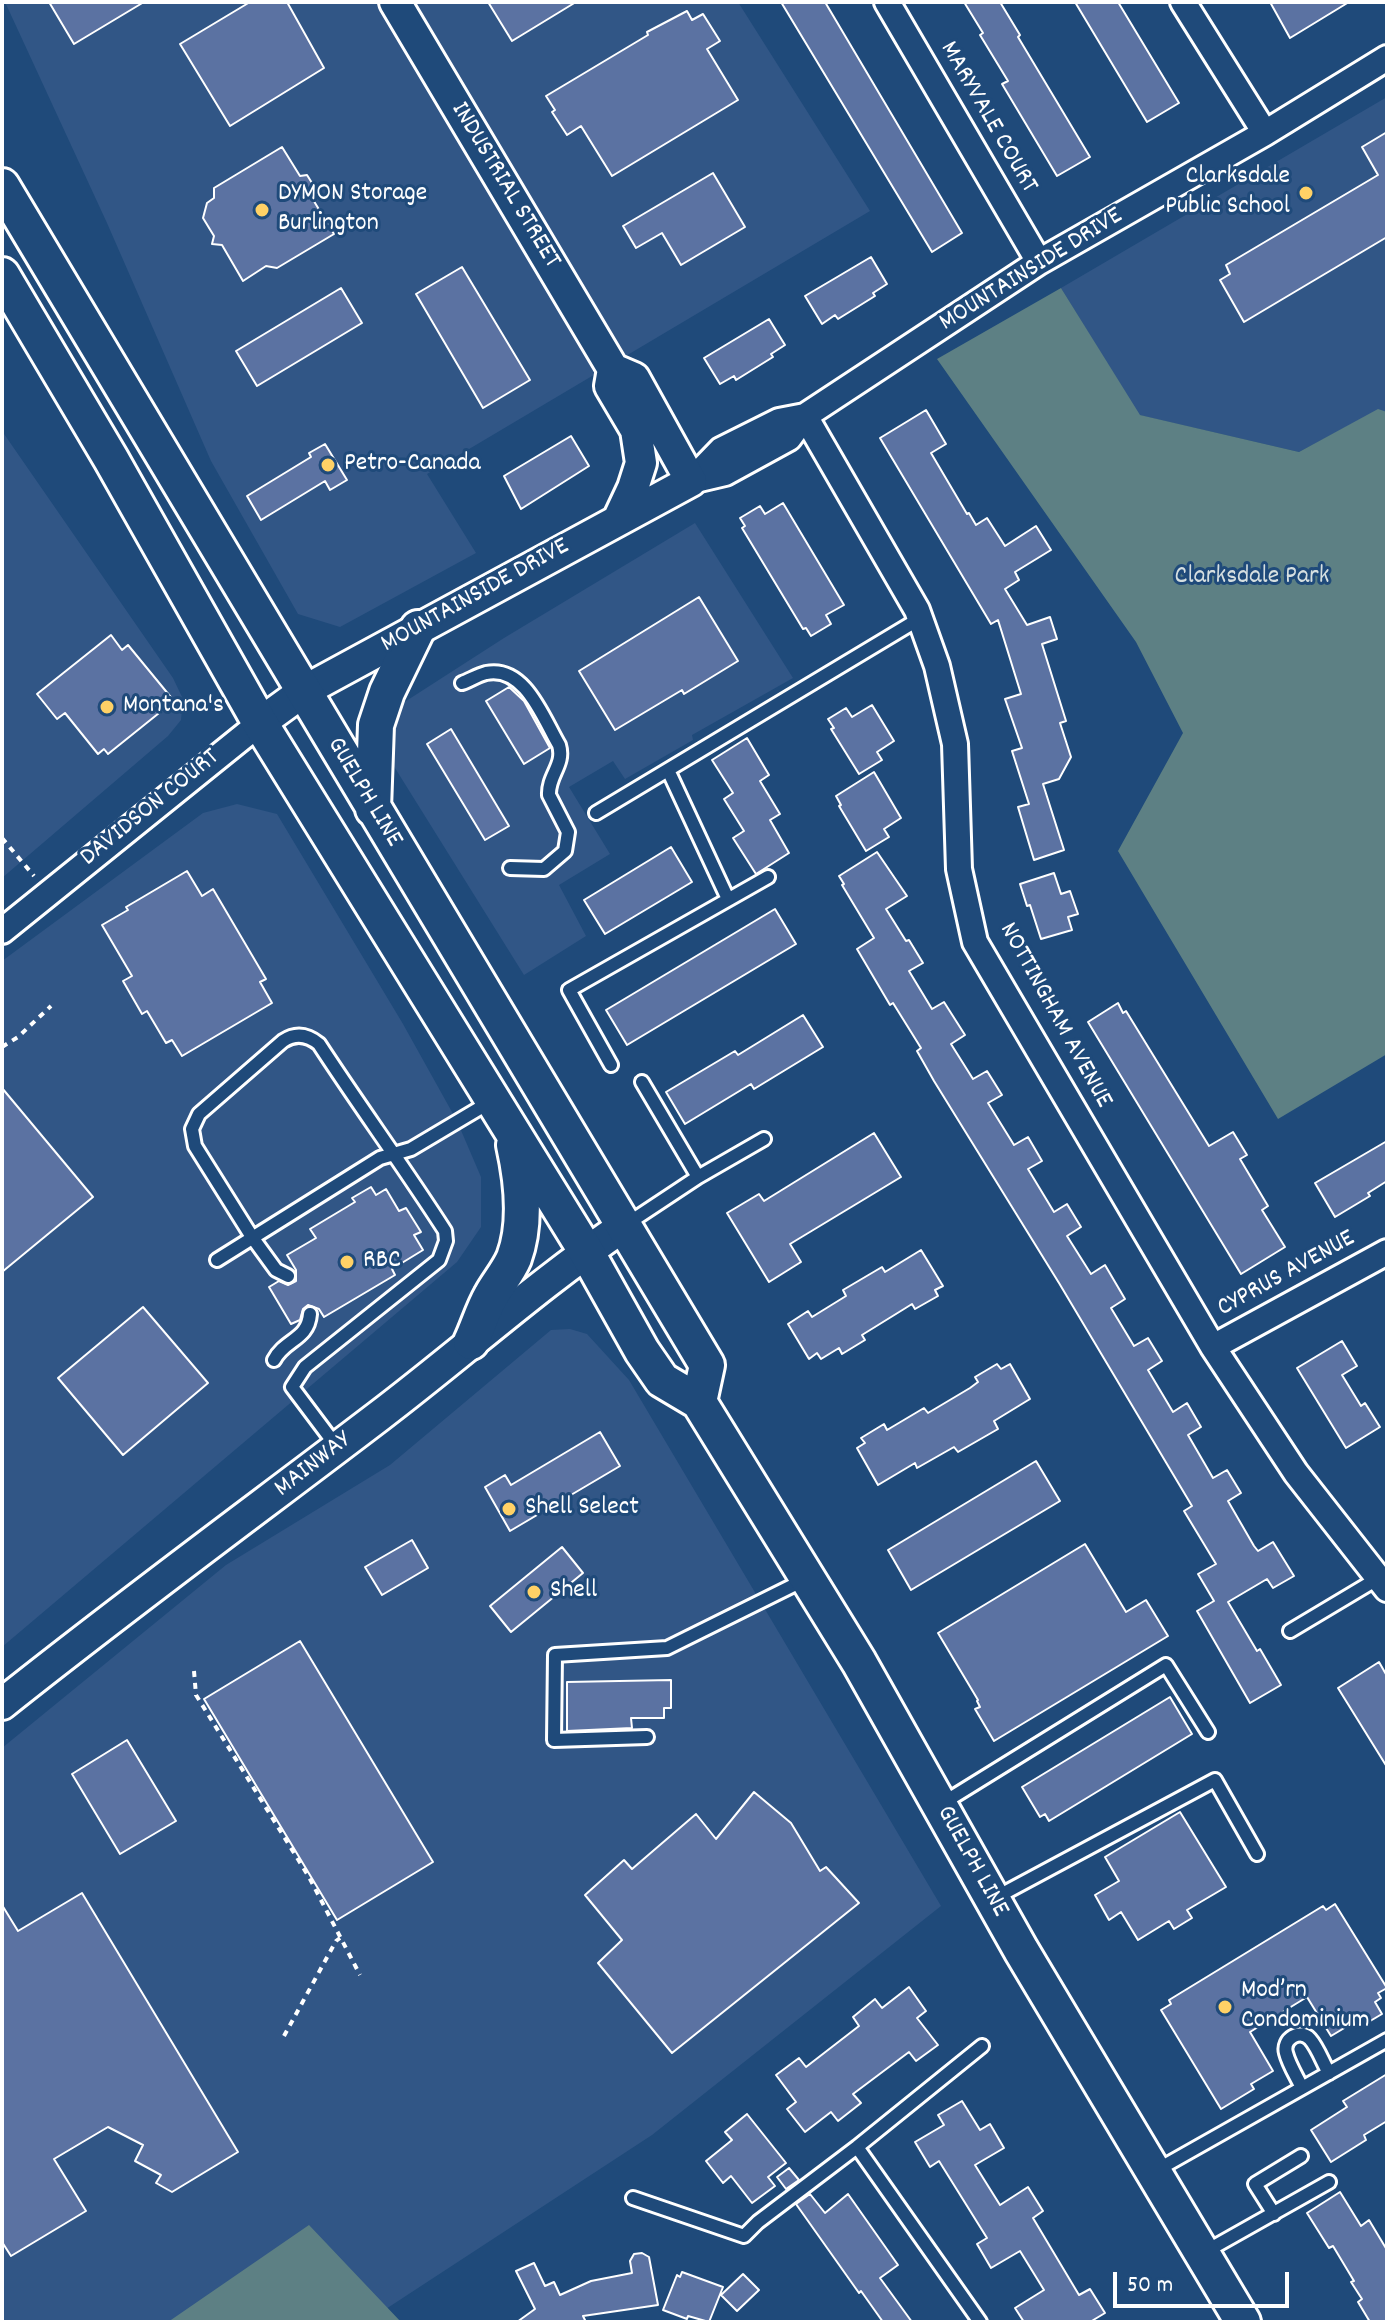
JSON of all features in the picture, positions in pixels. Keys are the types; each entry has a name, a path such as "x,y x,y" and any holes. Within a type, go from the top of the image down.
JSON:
{"main road":[{"name":"GUELPH LINE","path":"2,186 707,1365 699,1402"},
{"name":"GUELPH LINE","path":"2,275 111,459 260,723 586,1251 642,1351 662,1380 699,1402 859,1662 992,1900 1202,2254 1235,2319"},
{"path":"373,810 376,725 387,692 418,628"},
{"path":"471,1342 491,1295 510,1267 521,1222 520,1170 514,1146 497,1106"}],"street":[{"name":"INDUSTRIAL STREET","path":"395,2 613,369 634,378 691,481"},
{"name":"MARYVALE COURT","path":"887,2 1039,262"},
{"path":"1183,2 1265,133"},
{"name":"MOUNTAINSIDE DRIVE","path":"304,691 691,481 725,473 789,438 805,416 1039,262 1265,133 1387,58"},
{"name":"INDUSTRIAL STREET","path":"613,369 610,386 636,430 641,463 618,520"},
{"name":"NOTTINGHAM AVENUE","path":"805,416 917,610 937,666 955,744 959,869 975,942 1213,1347 1296,1473 1382,1584"},
{"name":"DAVIDSON COURT","path":"2,931 304,691"},
{"name":"MAINWAY","path":"2,1704 145,1591 249,1516 537,1288 624,1226"},
{"name":"CYPRUS AVENUE","path":"1213,1347 1387,1252"}],"lane":[{"path":"596,813 919,619"},
{"path":"462,683 487,673 507,674 520,681 562,753 561,762 548,788 568,832 565,851 544,869 510,868"},
{"path":"668,770 728,899"},
{"path":"611,1065 569,990 768,877"},
{"path":"274,1285 282,1273 252,1237 195,1146 192,1129 199,1114 289,1037 305,1036 319,1044 445,1231 444,1251 439,1260 305,1367 292,1387 337,1447"},
{"path":"642,1082 698,1177"},
{"path":"217,1260 380,1158 411,1149 497,1106"},
{"path":"624,1226 698,1177 764,1139"},
{"path":"274,1360 305,1320"},
{"path":"647,1737 554,1740 555,1655 667,1648 807,1578"},
{"path":"1290,1631 1382,1584"},
{"path":"939,1805 1166,1665 1208,1732"},
{"path":"992,1900 1215,1780 1257,1854"},
{"path":"1302,2088 1285,2051 1286,2044 1293,2036 1301,2035 1310,2040 1329,2073"},
{"path":"1153,2172 1387,2040"},
{"path":"633,2198 744,2236 982,2046"},
{"path":"857,2147 980,2322"},
{"path":"1274,2214 1255,2184 1301,2156"},
{"path":"1202,2254 1329,2182"}],"path":[{"path":"2,838 49,892"},
{"path":"2,1047 18,1037 51,1006"},
{"path":"194,1671 196,1695 309,1877 360,1975"},
{"path":"284,2036 336,1941 341,1938"}],"shaded area":[{"path":"5,2 738,2 870,211 427,474 476,553 340,627 298,614 211,461 107,223"},
{"name":"Clarksdale Public School","path":"1387,97 1387,412 1378,410 1299,452 1139,415 1061,288"},
{"path":"2,431 173,678 183,699 181,720 168,736 2,878"},
{"path":"695,523 793,678 692,735 693,740 625,779 613,761 569,787 610,854 559,885 586,936 524,975 390,760 393,729 403,703"},
{"path":"237,804 277,814 403,1024 457,1121 481,1177 481,1227 457,1262 2,1647 2,961 203,813"},
{"path":"570,1329 587,1334 629,1380 941,1906 652,2135 366,2322 2,2322 2,1748 226,1565 390,1465 551,1330"}],"green space":[{"name":"Clarksdale Park","path":"1061,288 1140,415 1299,452 1378,409 1387,412 1387,1054 1278,1119 1118,851 1183,733 1136,642 937,359"},
{"path":"309,2225 401,2322 168,2322"}],"building":[{"path":"49,2 144,2 74,44"},
{"path":"250,2 287,2 324,68 230,126 180,44"},
{"path":"488,2 576,2 512,41"},
{"path":"781,2 825,2 962,233 932,252"},
{"path":"964,2 1000,2 1090,157 1057,176 1002,84 1008,81"},
{"path":"1075,2 1118,2 1179,103 1147,122"},
{"path":"1270,2 1349,2 1290,38"},
{"path":"687,11 692,20 703,14 720,41 707,49 738,100 612,176 581,126 567,135 546,96 648,35 647,32"},
{"path":"1387,132 1387,237 1244,322 1220,280 1230,274 1226,265 1378,175 1362,147"},
{"name":"DYMON Storage Burlington","path":"282,147 300,176 307,175 317,191 312,198 334,234 277,268 266,266 243,281 222,245 212,244 214,236 203,218 207,203 214,198 214,188"},
{"path":"713,173 745,227 681,265 662,233 636,248 623,226"},
{"path":"871,257 887,284 873,293 875,296 838,319 835,315 822,324 805,296"},
{"path":"462,267 530,380 483,408 416,294"},
{"path":"341,288 362,323 257,386 236,351"},
{"path":"769,319 785,345 771,354 773,357 736,380 734,376 720,384 704,358"},
{"path":"926,410 946,444 931,453 976,525 987,518 1005,546 1036,526 1051,550 1015,572 1019,580 1005,589 1027,625 1050,617 1057,639 1042,644 1066,721 1060,723 1071,757 1059,779 1043,784 1064,850 1034,860 1018,807 1029,804 1012,751 1022,748 1005,699 1021,694 998,620 991,624 880,438"},
{"path":"571,436 589,466 521,509 504,476"},
{"path":"325,444 347,480 330,490 325,481 261,520 247,496 311,457 309,453"},
{"path":"783,503 844,605 826,615 831,624 811,636 806,628 803,629 742,528 745,526 740,518 760,506 765,514"},
{"path":"699,597 738,661 615,730 579,671"},
{"name":"Montana's","path":"111,635 122,650 128,645 174,701 108,754 104,749 98,754 65,713 57,719 37,694"},
{"path":"509,687 524,701 550,748 524,764 486,701"},
{"path":"872,705 894,741 877,752 882,760 859,774 828,719 846,708 852,717"},
{"path":"451,729 509,826 485,840 427,744"},
{"path":"747,738 769,775 760,781 780,814 770,820 789,853 756,874 733,838 744,831 724,799 733,793 712,760"},
{"path":"874,772 901,818 884,829 889,837 866,851 836,796"},
{"path":"671,847 692,882 605,934 584,900"},
{"path":"877,852 907,896 886,909 923,963 909,971 932,1009 944,1002 965,1035 951,1044 973,1079 987,1071 1002,1095 988,1103 1014,1145 1028,1137 1042,1161 1028,1169 1054,1212 1067,1204 1081,1227 1067,1236 1091,1274 1105,1265 1125,1299 1111,1308 1134,1346 1148,1338 1162,1361 1148,1370 1173,1412 1187,1403 1201,1427 1188,1435 1213,1478 1227,1470 1241,1493 1228,1501 1254,1546 1258,1551 1273,1542 1294,1576 1273,1588 1267,1579 1228,1602 1281,1685 1250,1703 1197,1611 1214,1601 1198,1574 1216,1564 1184,1511 1192,1506 934,1081 917,1051 921,1048 893,1003 890,1005 857,949 874,938 839,876"},
{"path":"187,871 202,896 213,889 266,979 260,982 272,1003 182,1056 172,1040 166,1043 147,1011 142,1014 123,981 132,976 102,925"},
{"path":"1054,873 1061,894 1070,891 1078,914 1068,917 1072,930 1041,939 1020,884"},
{"path":"775,909 796,944 627,1045 606,1010"},
{"path":"1118,1003 1123,1013 1126,1011 1209,1146 1233,1132 1247,1155 1240,1159 1268,1206 1262,1210 1285,1247 1241,1274 1088,1022"},
{"path":"803,1015 823,1047 754,1089 751,1084 685,1124 666,1092 735,1051 738,1055"},
{"path":"2,1088 93,1197 2,1272"},
{"path":"874,1133 901,1177 790,1244 801,1262 769,1282 727,1213 759,1194 764,1201"},
{"path":"1387,1141 1387,1181 1368,1193 1370,1196 1335,1217 1315,1183"},
{"name":"RBC","path":"371,1187 376,1195 386,1189 399,1211 406,1208 421,1232 414,1235 423,1250 392,1269 395,1275 324,1317 319,1309 308,1305 303,1309 300,1320 291,1324 269,1287 279,1281 288,1285 296,1281 296,1270 287,1255 316,1238 310,1229 355,1202 352,1198"},
{"path":"921,1250 943,1286 935,1290 938,1296 915,1309 912,1304 862,1335 865,1340 842,1354 839,1348 821,1359 817,1353 809,1359 788,1324 808,1311 812,1317 846,1296 843,1290 882,1267 885,1272"},
{"path":"143,1307 208,1383 123,1455 58,1378"},
{"path":"1342,1341 1357,1366 1342,1375 1361,1406 1365,1403 1380,1427 1346,1448 1297,1368"},
{"path":"997,1364 1001,1369 1010,1364 1030,1399 994,1421 998,1429 958,1452 954,1447 917,1468 915,1463 878,1485 857,1448 865,1443 861,1438 884,1424 887,1430 924,1408 928,1413 970,1388 978,1382 975,1377"},
{"path":"600,1432 620,1466 510,1531 485,1487 505,1475 511,1485"},
{"path":"1036,1461 1060,1501 911,1590 888,1550"},
{"path":"412,1540 428,1568 382,1595 365,1567"},
{"path":"1085,1544 1126,1612 1146,1600 1168,1636 994,1741 975,1709 980,1707 978,1700 938,1633"},
{"name":"Shell","path":"562,1547 583,1573 511,1632 490,1606"},
{"path":"300,1641 433,1862 337,1920 204,1699"},
{"path":"1379,1662 1387,1676 1387,1767 1338,1688"},
{"path":"671,1680 671,1708 664,1708 664,1718 631,1718 632,1728 567,1731 567,1682"},
{"path":"1170,1697 1192,1734 1049,1821 1045,1814 1040,1817 1022,1787"},
{"path":"127,1740 176,1821 120,1854 72,1774"},
{"path":"754,1792 791,1823 820,1871 826,1867 859,1903 672,2053 598,1963 622,1940 585,1895 624,1860 632,1869 696,1814 716,1839"},
{"path":"1180,1812 1226,1887 1187,1910 1192,1918 1174,1929 1169,1921 1138,1940 1121,1912 1109,1920 1095,1895 1119,1881 1105,1857"},
{"path":"82,1893 238,2152 172,2192 156,2183 161,2175 135,2161 143,2145 108,2127 54,2159 86,2211 11,2256 2,2242 2,1905 18,1931"},
{"name":"Mod’rn Condominium","path":"1335,1904 1387,1988 1378,1993 1381,1998 1375,2002 1382,2014 1360,2027 1356,2021 1331,2036 1307,1997 1250,2032 1273,2071 1251,2084 1254,2089 1221,2109 1161,2010 1171,2004 1169,2000 1323,1906 1326,1910"},
{"path":"909,1987 926,2011 917,2018 938,2045 916,2061 909,2052 853,2094 861,2103 838,2121 831,2112 805,2132 787,2109 796,2102 776,2075 799,2058 806,2067 859,2026 853,2017 875,1999 882,2008"},
{"path":"1387,2074 1387,2121 1364,2135 1366,2140 1331,2162 1311,2130 1347,2107 1343,2101"},
{"path":"962,2101 980,2130 990,2124 1004,2148 975,2165 1000,2205 1028,2187 1043,2211 1033,2218 1079,2295 1090,2289 1105,2313 1090,2322 1024,2322 1015,2308 1044,2290 1020,2251 991,2268 977,2244 987,2238 939,2161 930,2167 915,2142 944,2125 938,2115"},
{"path":"747,2114 786,2163 768,2177 775,2186 752,2203 731,2176 723,2183 706,2161 732,2140 725,2132"},
{"path":"789,2168 799,2180 786,2189 777,2177"},
{"path":"1340,2192 1361,2226 1369,2220 1387,2250 1387,2322 1370,2322 1358,2302 1362,2299 1351,2282 1354,2281 1333,2246 1329,2248 1307,2213"},
{"path":"810,2194 825,2213 848,2194 898,2265 880,2278 912,2322 883,2322 861,2291 859,2293 796,2204"},
{"path":"642,2253 649,2257 658,2305 583,2316 586,2322 517,2322 535,2309 516,2271 534,2263 545,2286 554,2282 560,2295 591,2281 632,2273 630,2261 634,2254"},
{"path":"682,2272 723,2287 709,2322 688,2316 687,2319 663,2310 677,2275 680,2277"},
{"path":"743,2274 759,2290 737,2311 721,2295"}],"place":[{"name":"Clarksdale Public School","path":"1306,193"},
{"name":"DYMON Storage Burlington","path":"262,210"},
{"name":"Petro-Canada","path":"328,465"},
{"name":"Montana's","path":"107,707"},
{"name":"RBC","path":"347,1262"},
{"name":"Shell Select","path":"509,1509"},
{"name":"Shell","path":"534,1592"},
{"name":"Mod’rn Condominium","path":"1225,2007"}]}
